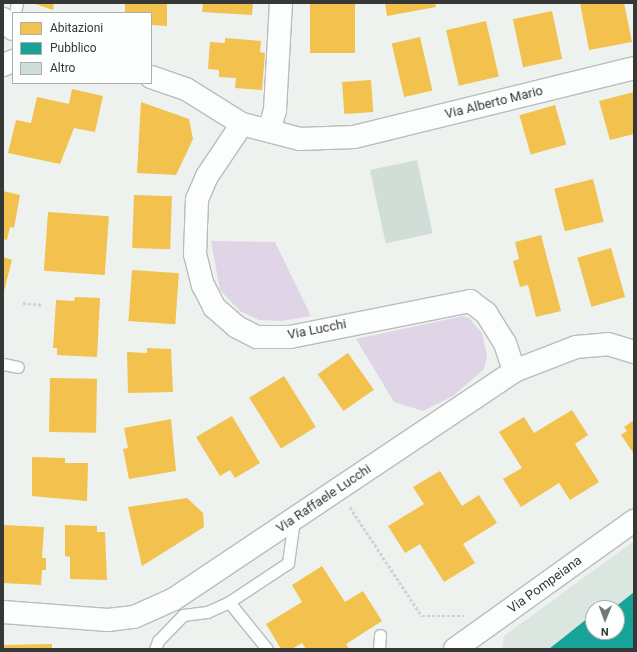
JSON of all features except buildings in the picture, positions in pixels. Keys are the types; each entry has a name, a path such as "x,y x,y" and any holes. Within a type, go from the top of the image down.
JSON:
{"street":[{"path":"152,77 186,89 242,124 269,131 276,110 281,3"},
{"path":"3,19 12,28"},
{"name":"Via Alberto Mario","path":"269,131 300,140 354,137 634,68"},
{"name":"Via Lucchi","path":"242,124 207,176 197,199 195,254 203,285 214,307 237,327 257,337 290,337 470,301 486,313 505,343 514,371"},
{"name":"Via Raffaele Lucchi","path":"3,612 108,620 134,617 179,607 294,519 514,371 576,347 608,344 634,352"},
{"name":"Via Pompeiana","path":"455,649 634,521"}],"lane":[{"path":"3,364 18,367"},
{"path":"155,649 158,641 179,607 207,612 229,602 288,563 294,519"},
{"path":"229,602 267,649"},
{"path":"379,649 380,635"}],"path":[{"path":"23,303 43,305"},
{"path":"346,501 422,616 467,616"}],"shaded area":[{"path":"211,241 275,242 311,316 281,321 259,320 240,311 220,290"},
{"path":"463,316 469,318 482,333 487,355 484,369 453,396 423,411 394,402 356,339"},
{"path":"634,541 634,649 502,649 504,636"}]}
